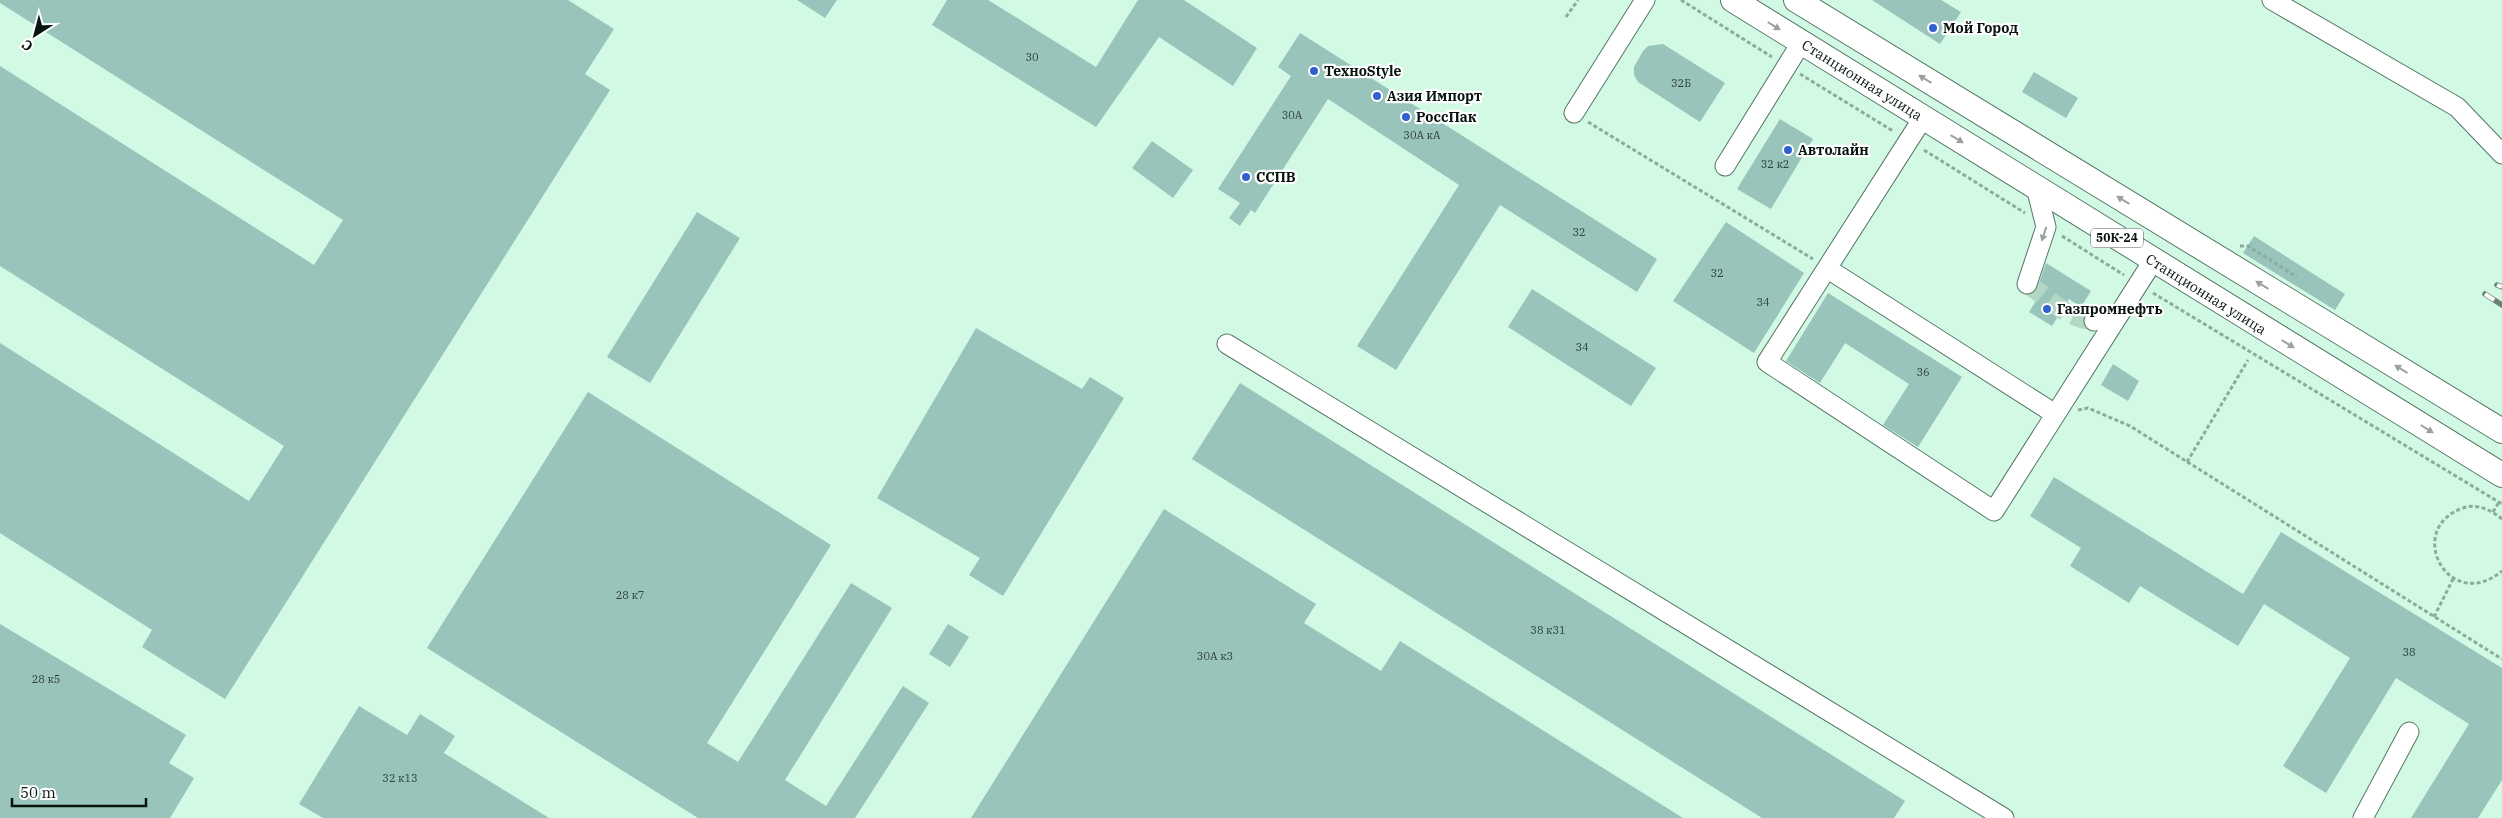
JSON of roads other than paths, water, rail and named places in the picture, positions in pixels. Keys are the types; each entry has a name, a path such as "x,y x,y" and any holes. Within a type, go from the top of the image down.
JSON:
{"main road":[{"name":"Станционная улица","path":"1733,0 2502,475"},
{"name":"50К-24","path":"1796,0 2502,431"}],"lane":[{"path":"1574,113 1645,0"},
{"path":"2272,0 2457,107 2502,154"},
{"path":"1725,166 1801,43"},
{"path":"1923,118 1767,362 1994,511 2153,261"},
{"path":"2027,284 2046,227 2036,187"},
{"path":"1828,269 2055,414"},
{"path":"2094,321 2119,314"},
{"path":"1227,344 1977,811 2004,818"},
{"path":"2363,818 2409,732"}],"tunnel":[{"path":"2027,284 2066,312 2094,321"}],"railway":[{"path":"2497,285 2502,287"},
{"path":"2485,294 2502,305"}],"place":[{"name":"Мой Город","path":"1933,28"},
{"name":"ТехноStyle","path":"1314,71"},
{"name":"Азия Импорт","path":"1377,96"},
{"name":"РоссПак","path":"1406,117"},
{"name":"Автолайн","path":"1788,150"},
{"name":"ССПВ","path":"1246,177"},
{"name":"Газпромнефть","path":"2047,309"}]}
